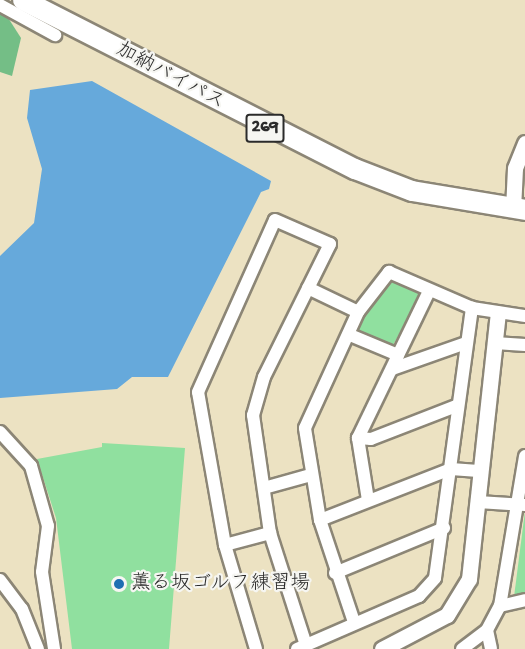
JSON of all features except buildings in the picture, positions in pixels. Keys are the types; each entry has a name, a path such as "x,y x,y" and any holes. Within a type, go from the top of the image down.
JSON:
{"highway":[{"name":"加納バイパス","path":"22,0 355,169 412,191 519,203"},
{"name":"加納バイパス","path":"52,0 327,146 414,178 519,203"}],"street":[{"path":"0,5 55,36"},
{"path":"519,203 525,143"},
{"path":"256,649 225,544 198,392 275,220 330,244 264,377 253,415 270,533 301,647 354,622 419,596 435,578 444,528 456,406 472,308"},
{"path":"354,622 335,573 320,520 305,428 350,335 358,312 389,272 472,308 498,314 525,316"},
{"path":"308,288 358,312"},
{"path":"368,500 358,438 429,291"},
{"path":"382,649 428,630 460,598 469,579 498,314"},
{"path":"350,335 398,355"},
{"path":"392,369 466,343"},
{"path":"495,344 525,345"},
{"path":"358,438 371,439 456,406"},
{"path":"0,432 31,466 48,526 42,572 54,649"},
{"path":"462,649 487,630 500,606 523,504 525,456"},
{"path":"320,520 451,469 482,471"},
{"path":"264,488 311,475"},
{"path":"478,502 523,504"},
{"path":"335,573 444,528"},
{"path":"225,544 270,533"},
{"path":"0,580 22,609 36,644 50,633"},
{"path":"500,606 525,600"},
{"path":"487,630 491,649"}],"green space":[{"path":"5,13 21,38 12,76 0,72 0,14"},
{"path":"392,277 423,291 392,347 358,333 359,319"},
{"name":"薫る坂ゴルフ練習場","path":"102,443 185,448 169,649 72,649 56,518 37,459 102,447"},
{"path":"525,511 525,595 514,597"}],"water":[{"path":"92,81 271,181 269,189 261,192 168,377 132,377 117,389 0,398 0,256 34,223 42,169 27,118 30,90"}],"place":[{"name":"薫る坂ゴルフ練習場","path":"119,584"}]}
